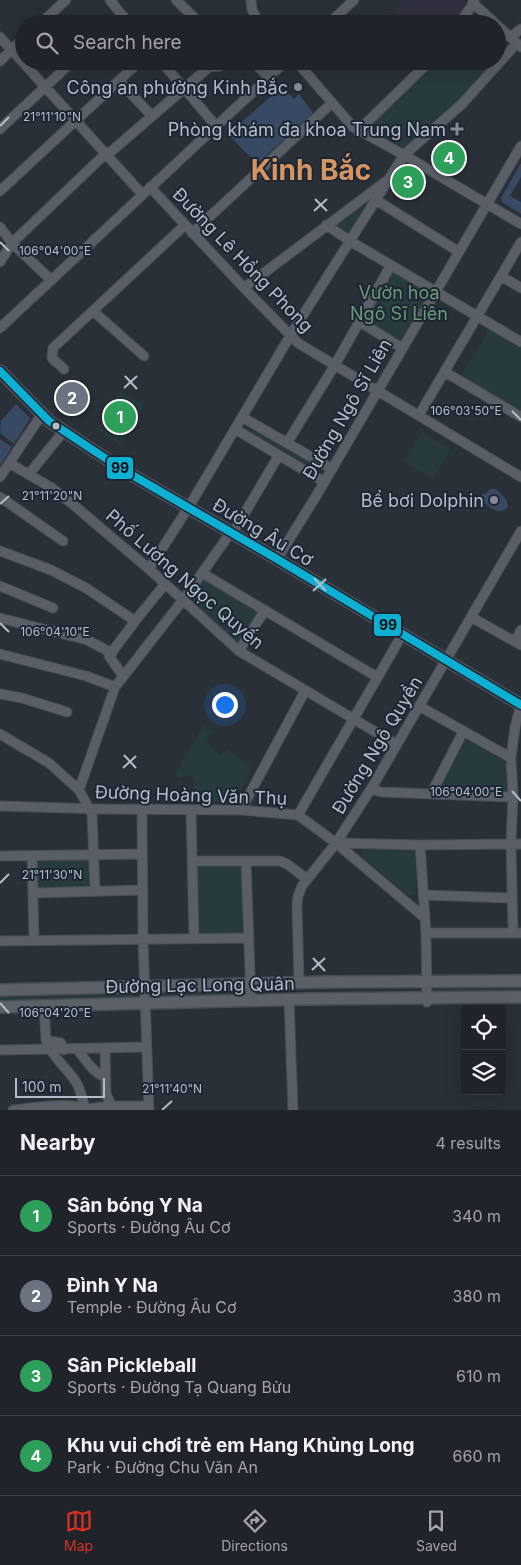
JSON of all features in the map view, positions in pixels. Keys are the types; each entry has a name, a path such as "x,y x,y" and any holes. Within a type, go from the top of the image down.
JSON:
{"main road":[{"name":"Đường Âu Cơ","path":"0,371 42,414 63,432 188,509 277,559 521,705"},
{"name":"Đường Lạc Long Quân","path":"0,990 299,983 521,981"},
{"name":"Đường Lạc Long Quân","path":"0,1007 521,997"}],"street":[{"path":"50,15 66,0"},
{"path":"176,0 192,15"},
{"path":"251,0 252,10 255,15"},
{"path":"115,2 123,15"},
{"path":"337,15 349,2"},
{"path":"465,15 473,2 487,15"},
{"path":"506,53 516,42 521,29"},
{"path":"506,33 516,42"},
{"path":"0,38 15,54"},
{"path":"0,61 15,46"},
{"path":"30,70 142,194"},
{"path":"0,129 63,70"},
{"path":"0,191 130,70"},
{"path":"169,70 216,126"},
{"path":"0,262 12,243 106,155 205,70"},
{"path":"262,70 269,77"},
{"path":"0,328 276,70"},
{"path":"304,70 352,127 404,155 521,224"},
{"path":"358,131 421,70"},
{"path":"148,569 188,509 290,336 404,155 462,104 492,70"},
{"path":"119,80 152,116"},
{"path":"192,232 332,103"},
{"name":"Đường Ngô Sĩ Liên","path":"277,559 332,469 521,146"},
{"path":"244,288 389,178"},
{"name":"Đường Lê Hồng Phong","path":"150,187 290,336 521,477"},
{"path":"376,200 459,252"},
{"path":"64,369 53,360 52,350 185,225"},
{"path":"326,225 521,342"},
{"path":"0,227 12,243 51,280"},
{"path":"0,241 12,243"},
{"path":"419,415 521,242"},
{"path":"287,443 335,365 391,265"},
{"path":"501,276 521,288"},
{"path":"93,311 144,356"},
{"path":"360,322 402,348"},
{"path":"445,372 521,417"},
{"path":"0,477 42,414"},
{"path":"242,417 332,469"},
{"path":"236,429 324,482"},
{"path":"28,474 63,432"},
{"path":"80,790 115,687 183,600 231,532 236,528 280,455"},
{"name":"Phố Lương Ngọc Quyến","path":"9,462 63,496 166,584 239,652 396,744"},
{"path":"0,497 63,542"},
{"name":"Đường Ngô Quyền","path":"299,983 297,904 301,889 336,843 371,789 521,531"},
{"path":"0,551 50,570 86,588 135,620"},
{"path":"202,573 377,677"},
{"path":"123,676 109,656 135,620 166,584"},
{"path":"0,586 53,608"},
{"path":"239,652 265,610"},
{"path":"471,617 518,643 521,630"},
{"path":"0,618 87,640 112,653"},
{"path":"298,815 402,634"},
{"path":"0,654 86,676 115,687"},
{"path":"241,810 305,691"},
{"path":"0,694 22,698 67,712"},
{"path":"426,933 517,933 512,898 516,844 511,758 515,727 521,705"},
{"path":"419,706 511,758"},
{"path":"431,794 463,732"},
{"path":"0,734 49,763 80,790 92,814 95,891"},
{"path":"371,789 381,792 513,797"},
{"name":"Đường Hoàng Văn Thụ","path":"0,806 241,810 298,815 336,843 425,918"},
{"path":"14,1110 44,1106 86,1109 149,1108 143,939 142,809"},
{"path":"191,810 194,938"},
{"path":"336,843 420,845 516,844"},
{"path":"420,845 426,933 427,1000"},
{"path":"0,856 142,854"},
{"path":"32,856 34,940"},
{"path":"192,861 273,861 284,863 307,879"},
{"path":"246,861 251,1001"},
{"path":"33,893 143,890"},
{"path":"424,896 512,898"},
{"path":"0,941 249,938"},
{"path":"289,1000 293,1110"},
{"path":"44,1006 46,1040"},
{"path":"37,1050 42,1042 46,1040 61,1042 64,1050"},
{"path":"0,1050 146,1047"},
{"path":"77,1049 95,1070 105,1077"},
{"path":"105,1049 106,1098 112,1108"},
{"path":"51,1050 59,1063 74,1080 86,1109"}],"shaded area":[{"path":"403,0 465,0 467,6 460,15 395,15 391,11"}],"green space":[{"path":"427,70 486,70 461,99 408,148 369,130 368,126 404,94"},
{"path":"362,204 364,207 348,233 335,228 334,224"},
{"name":"Vườn hoa Ngô Sĩ Liên","path":"395,271 426,289 428,295 401,339 397,341 368,323 367,318 391,273"},
{"path":"493,329 521,346 521,412 462,379 461,376 489,330"},
{"path":"120,391 144,405 120,445 97,430"},
{"path":"252,429 317,465 317,469 314,470 251,432"},
{"path":"422,432 451,449 433,479 404,462"},
{"path":"205,578 258,613 239,644 188,599 200,579"},
{"path":"203,726 211,730 205,742 221,755 227,749 252,768 238,799 233,803 193,802 194,779 189,775 179,778 175,775"},
{"path":"464,737 509,763 510,794 439,789"},
{"path":"411,849 416,853 416,893 411,896 360,855 363,850"},
{"path":"90,856 94,888 37,892 35,857"},
{"path":"196,862 243,863 248,933 244,937 200,934 196,931"},
{"path":"438,988 521,988 521,993 439,991 437,990"},
{"path":"244,991 247,995 154,997 157,994"},
{"path":"133,994 135,997 132,999 0,1000 0,997"}],"water":[{"path":"286,91 294,99 299,94 313,113 257,164 228,134 276,92 282,93"},
{"path":"521,163 521,177 510,196 521,202 521,214 502,202 501,198"},
{"path":"16,404 30,419 14,444 0,433 1,421"},
{"path":"0,439 12,447 0,466"},
{"name":"Bể bơi Dolphin","path":"490,489 496,489 506,499 508,506 502,511 495,510 482,501 482,494 487,493"}],"transit line":[{"name":"99","path":"0,371 49,421 120,468 277,559 521,705"}],"place":[{"name":"Công an phường Kinh Bắc","path":"298,87"},
{"name":"Phòng khám đa khoa Trung Nam","path":"457,129"},
{"name":"Khu vui chơi trẻ em Hang Khủng Long","path":"449,158"},
{"name":"Sân Pickleball","path":"408,182"},
{"name":"Đình Y Na","path":"72,398"},
{"name":"Sân bóng Y Na","path":"120,417"},
{"name":"Bể bơi Dolphin","path":"494,500"}],"district":[{"name":"Kinh Bắc","path":"311,170"}]}
